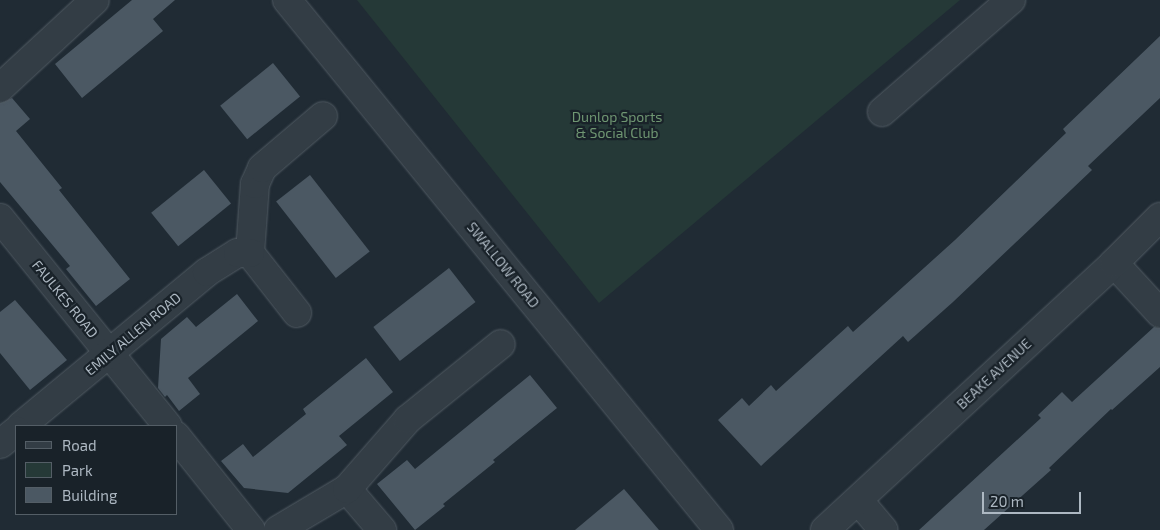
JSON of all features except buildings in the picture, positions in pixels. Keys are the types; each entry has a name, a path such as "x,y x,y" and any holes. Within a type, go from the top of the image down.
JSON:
{"street":[{"path":"0,88 95,0"},
{"name":"SWALLOW ROAD","path":"287,0 719,530"},
{"path":"882,112 1011,0"},
{"path":"297,313 250,253 254,184 262,168 323,116"},
{"name":"BEAKE AVENUE","path":"825,530 1114,263 1160,216"},
{"name":"FAULKES ROAD","path":"0,218 167,425"},
{"name":"EMILY ALLEN ROAD","path":"23,425 207,272 238,253 250,253"},
{"path":"1114,263 1160,313"},
{"path":"278,530 347,489 408,420 501,344"},
{"path":"0,444 15,431"},
{"path":"178,439 251,530"},
{"path":"347,489 382,530"},
{"path":"859,500 883,530"}],"green space":[{"name":"Dunlop Sports & Social Club","path":"357,0 960,0 599,303"}]}
